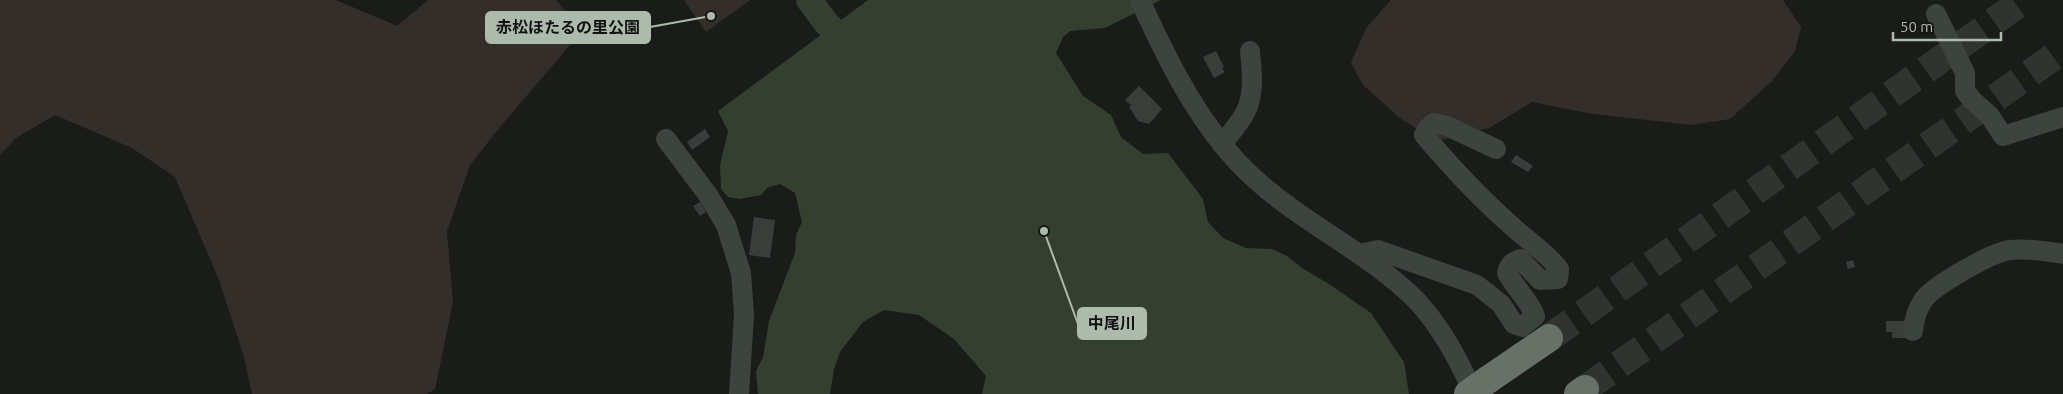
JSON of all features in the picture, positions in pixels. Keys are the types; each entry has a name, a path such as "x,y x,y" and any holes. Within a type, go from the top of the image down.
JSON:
{"highway":[{"path":"1477,389 1550,338"}],"street":[{"path":"1140,0 1158,38 1190,96 1222,144 1256,180 1294,210 1382,269 1417,301 1436,323 1477,389"},
{"path":"1936,14 1965,73 1965,91 1990,116 2003,136 2063,117"},
{"path":"1222,144 1246,112 1251,96 1253,71 1250,51"},
{"path":"1359,254 1378,250 1477,285 1501,304 1514,324 1522,327 1529,322 1535,316 1531,306 1515,288 1507,273 1508,267 1512,262 1520,259 1540,280 1548,281 1558,279 1559,269 1550,257 1513,227 1466,182 1424,134 1434,123 1447,126 1496,149"},
{"path":"666,139 708,195 726,224 741,273 744,315 739,394"},
{"path":"1912,330 1915,313 1925,297 1944,282 1993,255 2009,250 2045,250 2063,254"}],"shaded area":[{"path":"0,0 336,0 397,26 428,0 556,0 582,31 470,165 447,231 453,302 435,389 427,394 252,394 244,357 219,280 175,177 132,148 55,115 16,138 0,155"},
{"path":"684,0 750,0 706,32"},
{"path":"868,0 1161,0 1105,28 1070,31 1063,37 1056,53 1083,96 1111,115 1121,137 1143,154 1168,153 1203,199 1208,222 1223,238 1246,248 1272,249 1287,256 1302,268 1371,313 1404,362 1409,394 982,394 986,376 954,339 919,315 884,310 863,322 840,352 834,369 830,394 758,394 756,371 763,357 769,321 795,253 796,235 802,222 795,193 780,184 767,188 761,195 740,199 728,197 721,189 720,165 728,131 718,111"},
{"path":"1391,0 1783,0 1801,27 1795,51 1772,81 1730,119 1691,125 1593,114 1532,102 1489,128 1437,141 1401,119 1363,85 1351,63 1366,28"}],"building":[{"path":"1967,42 1973,51 1963,58 1957,48"},
{"path":"1216,51 1225,72 1214,78 1203,57"},
{"path":"1139,86 1162,109 1149,124 1138,121 1129,107 1131,105 1125,100"},
{"path":"705,129 710,137 692,150 687,142"},
{"path":"1516,155 1533,166 1528,172 1511,162"},
{"path":"700,202 706,212 700,216 693,206"},
{"path":"754,217 775,220 770,258 749,255"},
{"path":"1853,260 1855,267 1848,269 1846,262"},
{"path":"1886,321 1907,321 1907,338 1892,338 1892,332 1886,332"}],"waterway":[{"path":"809,0 827,24 856,52"}],"tunnel":[{"path":"1549,338 2024,0"},
{"path":"1585,389 2063,50"}],"place":[{"name":"赤松ほたるの里公園","path":"711,16"},
{"name":"中尾川","path":"1044,231"}]}
